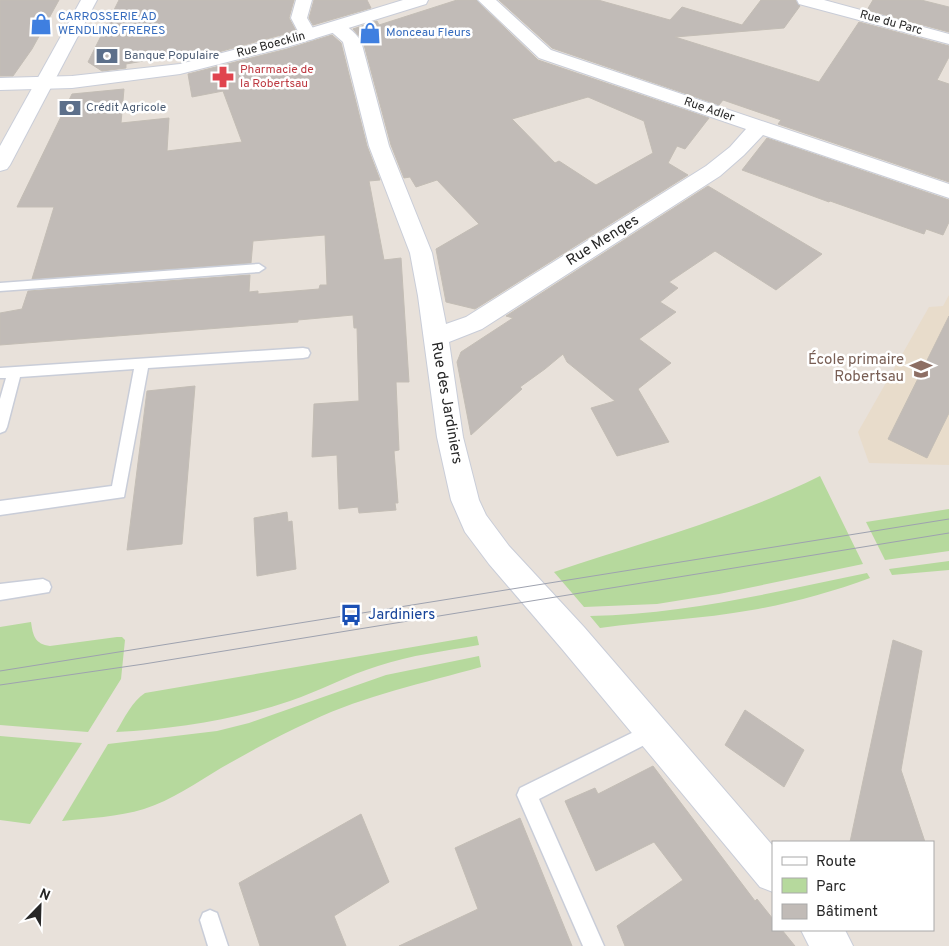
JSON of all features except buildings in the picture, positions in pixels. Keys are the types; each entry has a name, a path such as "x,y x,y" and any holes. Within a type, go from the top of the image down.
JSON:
{"street":[{"path":"0,165 89,0"},
{"path":"304,0 298,18 308,35"},
{"name":"Rue Boecklin","path":"0,84 42,84 180,69 308,35 420,0"},
{"name":"Rue Adler","path":"486,0 545,54 949,191"},
{"name":"Rue du Parc","path":"804,0 949,39"},
{"name":"Rue des Jardiniers","path":"335,27 346,34 352,41 379,146 417,240 430,296 450,437 465,500 475,523 499,555 772,873"},
{"name":"Rue Menges","path":"435,337 474,323 713,171 737,151 759,127"},
{"path":"821,931 834,946"}],"lane":[{"path":"0,286 259,268"},
{"path":"0,427 7,373 303,353"},
{"path":"0,508 119,492 142,364"},
{"path":"0,592 43,587"},
{"path":"594,946 526,795 652,732"},
{"path":"210,920 218,946"}],"shaded area":[{"name":"École primaire Robertsau","path":"949,295 949,465 869,463 858,432 929,307 943,306"}],"green space":[{"path":"820,476 863,564 719,594 657,604 584,607 554,572 722,517"},
{"path":"949,509 949,551 885,560 866,522"},
{"path":"949,561 949,570 892,575 889,569"},
{"path":"867,573 870,578 827,592 782,604 733,613 600,628 590,616 695,607"},
{"path":"31,622 36,639 50,646 117,637 122,637 125,640 121,679 88,732 0,725 0,627"},
{"path":"477,636 479,645 390,662 269,708 204,723 116,732 132,705 145,693"},
{"path":"479,656 481,667 417,684 332,712 254,749 184,791 144,809 124,814 62,821 108,744 217,731 249,723 386,675"},
{"path":"0,736 82,743 30,824 0,820"}],"tram line":[{"path":"0,671 949,519"},
{"path":"0,685 144,664 949,533"}],"place":[{"name":"CARROSSERIE AD WENDLING FRERES","path":"41,24"},
{"name":"Monceau Fleurs","path":"370,33"},
{"name":"Banque Populaire","path":"107,56"},
{"name":"Pharmacie de la Robertsau","path":"223,77"},
{"name":"Crédit Agricole","path":"70,108"},
{"name":"École primaire Robertsau","path":"921,369"},
{"name":"Jardiniers","path":"351,615"}]}
